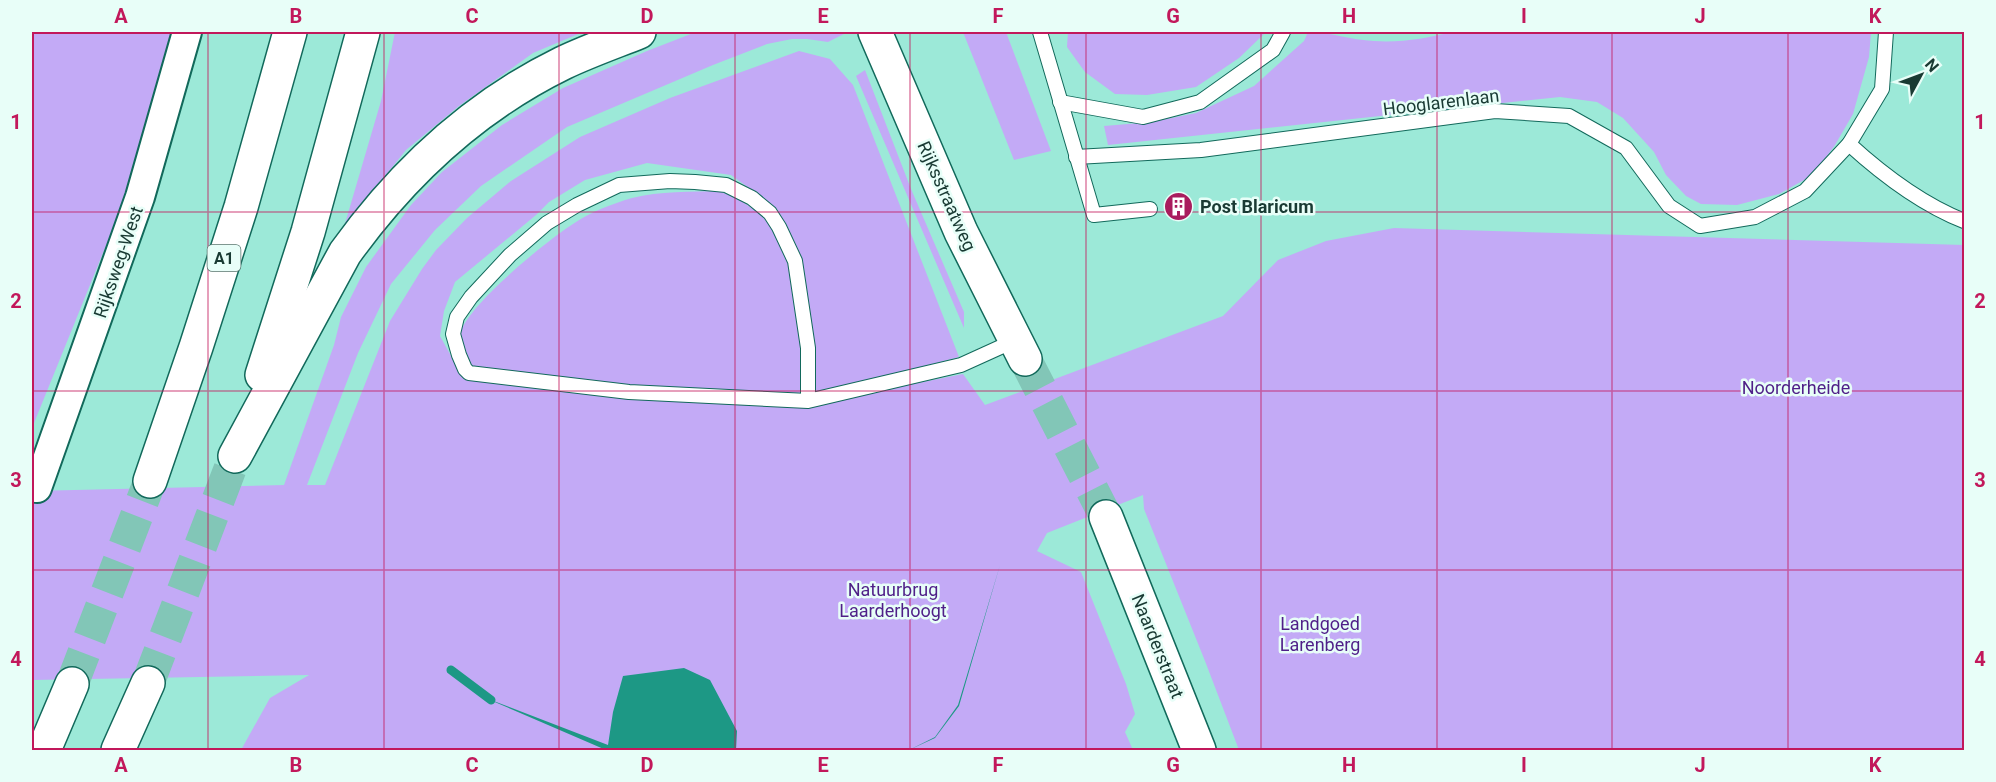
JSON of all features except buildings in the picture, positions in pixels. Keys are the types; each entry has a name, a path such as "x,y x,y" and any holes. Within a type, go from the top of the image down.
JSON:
{"main road":[{"name":"A1","path":"150,481 237,218 290,32"},
{"path":"363,32 308,232 235,456 345,253 402,182 443,143 528,82 564,63 639,32"},
{"name":"Rijksstraatweg","path":"875,32 962,232 1020,350"},
{"name":"Naarderstraat","path":"1112,530 1199,750"},
{"path":"118,750 148,683"},
{"path":"44,750 72,684"}],"street":[{"name":"Rijksweg-West","path":"37,488 140,197 187,32"}],"lane":[{"path":"1040,32 1094,215 1150,209"},
{"path":"1059,102 1143,117 1200,102 1273,50 1284,32"},
{"name":"Hooglarenlaan","path":"1076,158 1201,150 1496,111 1569,116 1626,148 1669,206 1700,226 1755,217 1805,191 1849,144 1882,89 1886,32"},
{"path":"1849,144 1881,173 1944,213 1965,220"},
{"path":"808,401 808,348 795,261 770,213 752,198 726,185 670,181 619,185 578,205 547,224 510,255 471,297 456,317 453,334 462,362 469,373 629,392 808,401 1020,350"}],"green space":[{"path":"32,32 177,32 137,169 32,428"},
{"path":"395,32 583,32 533,53 459,106 406,150 344,227 381,101"},
{"path":"696,32 846,33 828,42 792,39 767,44 713,65 567,127 481,186 435,230 391,284 358,353 307,485 325,485 390,321 436,250 467,218 511,181 580,137 670,98 799,51 830,59 853,85 959,357 908,373 812,395 784,224 771,204 731,175 647,163 585,180 549,202 455,282 444,311 440,336 460,372 808,405 963,374 985,405 1223,316 1278,260 1326,241 1394,228 1964,245 1964,750 1239,750 1144,509 1143,495 1047,533 1037,551 1081,572 1126,684 1135,714 1125,732 1133,750 241,750 270,698 309,675 32,680 32,491 284,485 334,345 341,317 366,267 411,205 442,172 502,125 563,88"},
{"path":"963,32 1006,32 1051,151 1014,160"},
{"path":"1068,32 1266,32 1239,58 1196,87 1147,95 1115,94 1085,72 1067,47"},
{"path":"1308,32 1365,40 1394,41 1414,40 1453,32 1871,32 1869,57 1853,114 1835,145 1813,175 1779,194 1737,205 1701,204 1686,196 1666,175 1654,152 1623,118 1597,102 1560,97 1108,145 1104,126 1152,122 1196,113 1254,86 1304,41"},
{"path":"865,70 911,189 964,312 964,328 856,76"},
{"path":"719,191 737,198 767,218 792,267 804,352 803,397 606,384 467,367 460,340 464,324 508,276 562,232 594,212 632,198 664,193"}],"shaded area":[{"path":"1000,565 959,706 935,738 909,750 935,737 958,705"},
{"path":"447,668 491,700 608,745 613,712 623,676 684,668 710,680 737,731 736,750 606,750 490,700"}],"waterway":[{"path":"451,670 491,700"}],"tunnel":[{"path":"1025,359 1106,517"},
{"path":"148,683 235,456"},
{"path":"72,684 150,481"}],"place":[{"name":"Post Blaricum","path":"1179,206"}],"park label":[{"name":"Noorderheide","path":"1796,387"},
{"name":"Natuurbrug Laarderhoogt","path":"893,599"},
{"name":"Landgoed Larenberg","path":"1320,633"}]}
